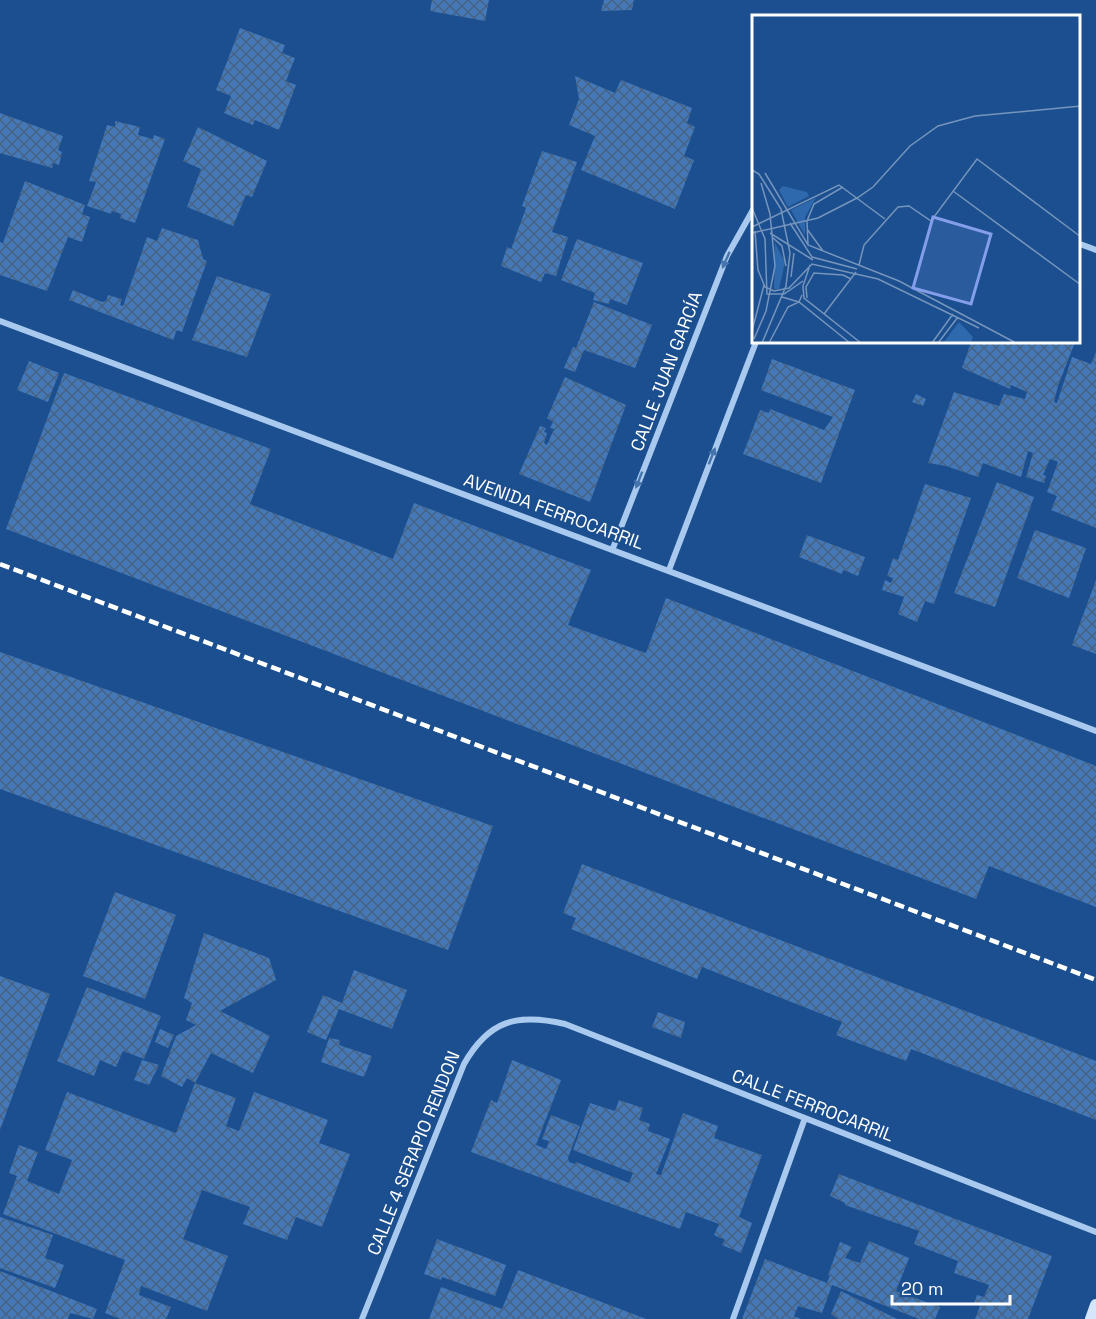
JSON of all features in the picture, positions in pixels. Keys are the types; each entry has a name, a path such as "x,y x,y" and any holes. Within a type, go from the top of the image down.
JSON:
{"street":[{"name":"CALLE JUAN GARCÍA","path":"613,548 727,256 752,212"},
{"path":"1081,244 1096,250"},
{"name":"AVENIDA FERROCARRIL","path":"0,321 613,548 1096,731"},
{"path":"669,570 755,344"},
{"name":"CALLE FERROCARRIL","path":"516,1019 537,1017 564,1024 1096,1232"},
{"name":"CALLE 4 SERAPIO RENDON","path":"362,1319 464,1064 475,1044 492,1029 516,1019"},
{"path":"733,1319 805,1118"},
{"path":"1091,1319 1096,1305"}],"building":[{"path":"432,0 489,0 485,21 430,11"},
{"path":"604,0 634,0 632,10 601,11"},
{"path":"240,28 285,45 282,53 295,58 286,81 296,85 279,130 255,120 253,125 224,113 231,96 216,90"},
{"path":"575,76 615,93 621,80 692,108 687,123 695,127 684,156 694,160 675,209 581,170 595,136 569,125 579,99"},
{"path":"0,113 63,136 58,150 62,152 59,165 53,163 52,168 0,153"},
{"path":"115,121 140,127 138,135 153,139 154,135 165,139 135,223 120,218 121,214 112,211 111,214 87,206 96,182 89,181 107,125 115,127"},
{"path":"198,127 267,161 252,197 246,195 233,226 187,207 201,169 183,161"},
{"path":"542,151 577,162 552,232 568,237 556,276 545,273 541,282 501,266 507,247 511,249 526,208 522,206"},
{"path":"25,181 85,205 82,214 90,217 82,242 68,237 47,291 0,275 0,242 3,243"},
{"path":"162,228 198,240 203,259 207,261 182,332 177,330 173,340 69,300 73,290 102,302 106,301 108,295 122,299 120,305 123,306 147,237 157,241"},
{"path":"577,239 643,263 627,305 610,299 609,304 593,300 595,293 561,280"},
{"path":"217,276 271,294 247,357 192,340"},
{"path":"594,302 652,325 635,368 584,350 575,372 564,368 573,347 576,348"},
{"path":"970,344 1074,344 1058,386 1054,402 1057,403 1072,357 1091,364 1096,352 1096,528 1051,510 1057,496 1047,492 1058,462 1056,461 1050,459 1043,475 1046,476 1044,483 1026,477 1033,453 1028,451 1021,477 983,463 978,477 946,466 928,463 954,392 999,406 1004,394 1025,399 1027,392 1011,385 1010,389 962,368"},
{"path":"772,359 855,390 821,483 743,454 760,410 769,413 770,409 824,430 833,417 761,390"},
{"path":"29,361 59,373 48,402 17,390"},
{"path":"64,373 271,449 250,504 393,559 414,503 591,570 568,625 646,653 666,598 1096,766 1096,907 989,866 976,899 6,529"},
{"path":"565,377 626,405 590,502 519,474 540,426 546,428 544,443 547,445 554,429 550,428 553,422 547,418"},
{"path":"916,394 926,399 923,406 912,402"},
{"path":"997,482 1034,497 995,607 954,593"},
{"path":"925,484 971,498 934,604 925,601 917,622 898,614 904,597 882,590 885,580 891,583 893,578 887,576 893,558 898,560"},
{"path":"1035,530 1086,548 1069,598 1017,578"},
{"path":"807,535 865,557 858,576 843,570 842,574 799,557"},
{"path":"1096,580 1096,654 1072,645"},
{"path":"0,652 493,826 448,950 0,789"},
{"path":"582,864 1096,1061 1096,1120 911,1049 906,1061 836,1035 842,1022 702,967 697,979 571,929 576,918 563,913"},
{"path":"115,892 176,915 145,999 83,976"},
{"path":"204,933 269,958 276,980 220,1011 270,1036 253,1073 211,1053 195,1083 187,1078 182,1087 161,1076 176,1036 196,1025 186,1020 192,1003 184,998"},
{"path":"354,970 407,990 392,1029 339,1009 326,1040 307,1032 323,995 342,1003"},
{"path":"0,976 50,994 0,1130"},
{"path":"87,987 161,1016 144,1059 123,1051 116,1067 100,1060 94,1076 57,1061"},
{"path":"658,1012 685,1022 681,1038 652,1027"},
{"path":"160,1029 174,1035 168,1048 155,1042"},
{"path":"329,1038 340,1040 339,1045 372,1056 364,1077 321,1062"},
{"path":"142,1060 159,1065 149,1085 134,1080"},
{"path":"512,1060 561,1080 536,1145 546,1149 549,1141 542,1139 551,1115 580,1126 568,1158 569,1162 575,1164 576,1162 629,1183 633,1173 573,1150 590,1103 615,1111 619,1100 643,1108 639,1120 650,1124 648,1131 670,1139 656,1174 661,1175 683,1113 718,1126 714,1138 762,1155 739,1217 752,1223 741,1253 722,1245 725,1240 714,1235 719,1224 686,1212 680,1229 471,1152 491,1100 497,1103"},
{"path":"195,1083 236,1098 226,1126 239,1131 254,1092 328,1120 319,1143 350,1154 322,1227 296,1217 287,1240 243,1224 250,1207 202,1190 183,1239 228,1256 207,1311 141,1286 139,1295 171,1307 166,1319 120,1319 105,1313 125,1260 3,1214 17,1176 9,1173 19,1145 38,1152 27,1181 59,1194 72,1160 45,1150 67,1092 176,1133"},
{"path":"839,1174 1052,1256 1028,1319 975,1319 980,1306 974,1303 977,1295 984,1297 989,1285 954,1273 958,1261 914,1244 919,1231 845,1205 830,1196"},
{"path":"0,1217 53,1235 45,1258 64,1265 55,1288 0,1268"},
{"path":"437,1239 506,1265 495,1296 442,1277 441,1280 424,1274"},
{"path":"869,1241 909,1258 896,1291 940,1307 935,1319 919,1319 832,1285 822,1313 798,1306 794,1316 801,1319 742,1319 765,1259 827,1283 840,1242 852,1247 845,1258 860,1263"},
{"path":"518,1270 646,1319 429,1319 441,1287 502,1309"},
{"path":"0,1271 97,1309 93,1319 70,1313 68,1319 0,1319"},
{"path":"841,1291 897,1319 838,1319 831,1314"}],"railway":[{"path":"0,564 1096,980"}]}
